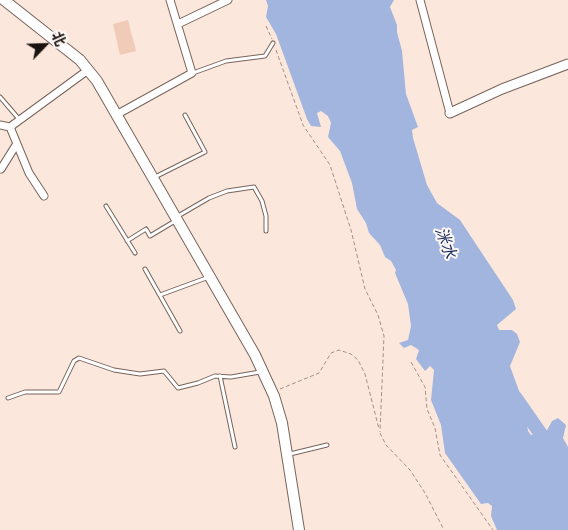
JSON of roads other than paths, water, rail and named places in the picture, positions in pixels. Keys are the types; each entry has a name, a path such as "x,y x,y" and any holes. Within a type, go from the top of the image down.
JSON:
{"main road":[{"path":"12,2 80,60 88,70 153,178 263,371 273,392 282,423 299,530"}],"street":[{"path":"116,115 192,73 170,0"},
{"path":"178,24 228,0"},
{"path":"420,0 450,113 502,89 568,64"},
{"path":"10,127 88,70"},
{"path":"0,125 10,127"},
{"path":"10,127 29,173 44,196"},
{"path":"1,169 16,145"}],"lane":[{"path":"192,73 226,61 265,56 273,43"},
{"path":"0,97 19,119"},
{"path":"153,178 205,152 185,115"},
{"path":"127,240 146,229 150,236 209,198 227,191 254,187 262,201 266,216 266,231"},
{"path":"106,206 135,253"},
{"path":"145,270 180,331"},
{"path":"160,296 210,277"},
{"path":"8,398 25,392 59,392 74,361 79,358 114,370 140,374 164,371 175,387 178,388 219,375 231,378 263,371"},
{"path":"219,375 235,446"},
{"path":"287,455 327,445"}],"water":[{"path":"266,0 394,0 390,7 397,25 402,51 406,94 418,127 412,130 413,138 427,185 437,203 460,220 513,300 516,309 497,325 499,330 512,330 517,334 520,342 510,366 523,402 528,431 531,435 538,434 544,436 552,421 558,418 566,425 563,438 568,447 568,530 497,530 491,516 492,506 488,503 481,504 445,453 441,425 431,400 434,370 430,366 425,371 416,359 419,350 411,345 404,348 399,343 408,340 411,326 408,304 395,273 396,270 391,261 385,257 380,245 369,233 366,223 357,209 352,183 340,151 328,137 331,123 328,116 321,111 317,113 321,127 311,126 307,119 276,34 266,17 268,6"}],"waterway":[{"name":"洣水","path":"515,397 568,473"}]}
